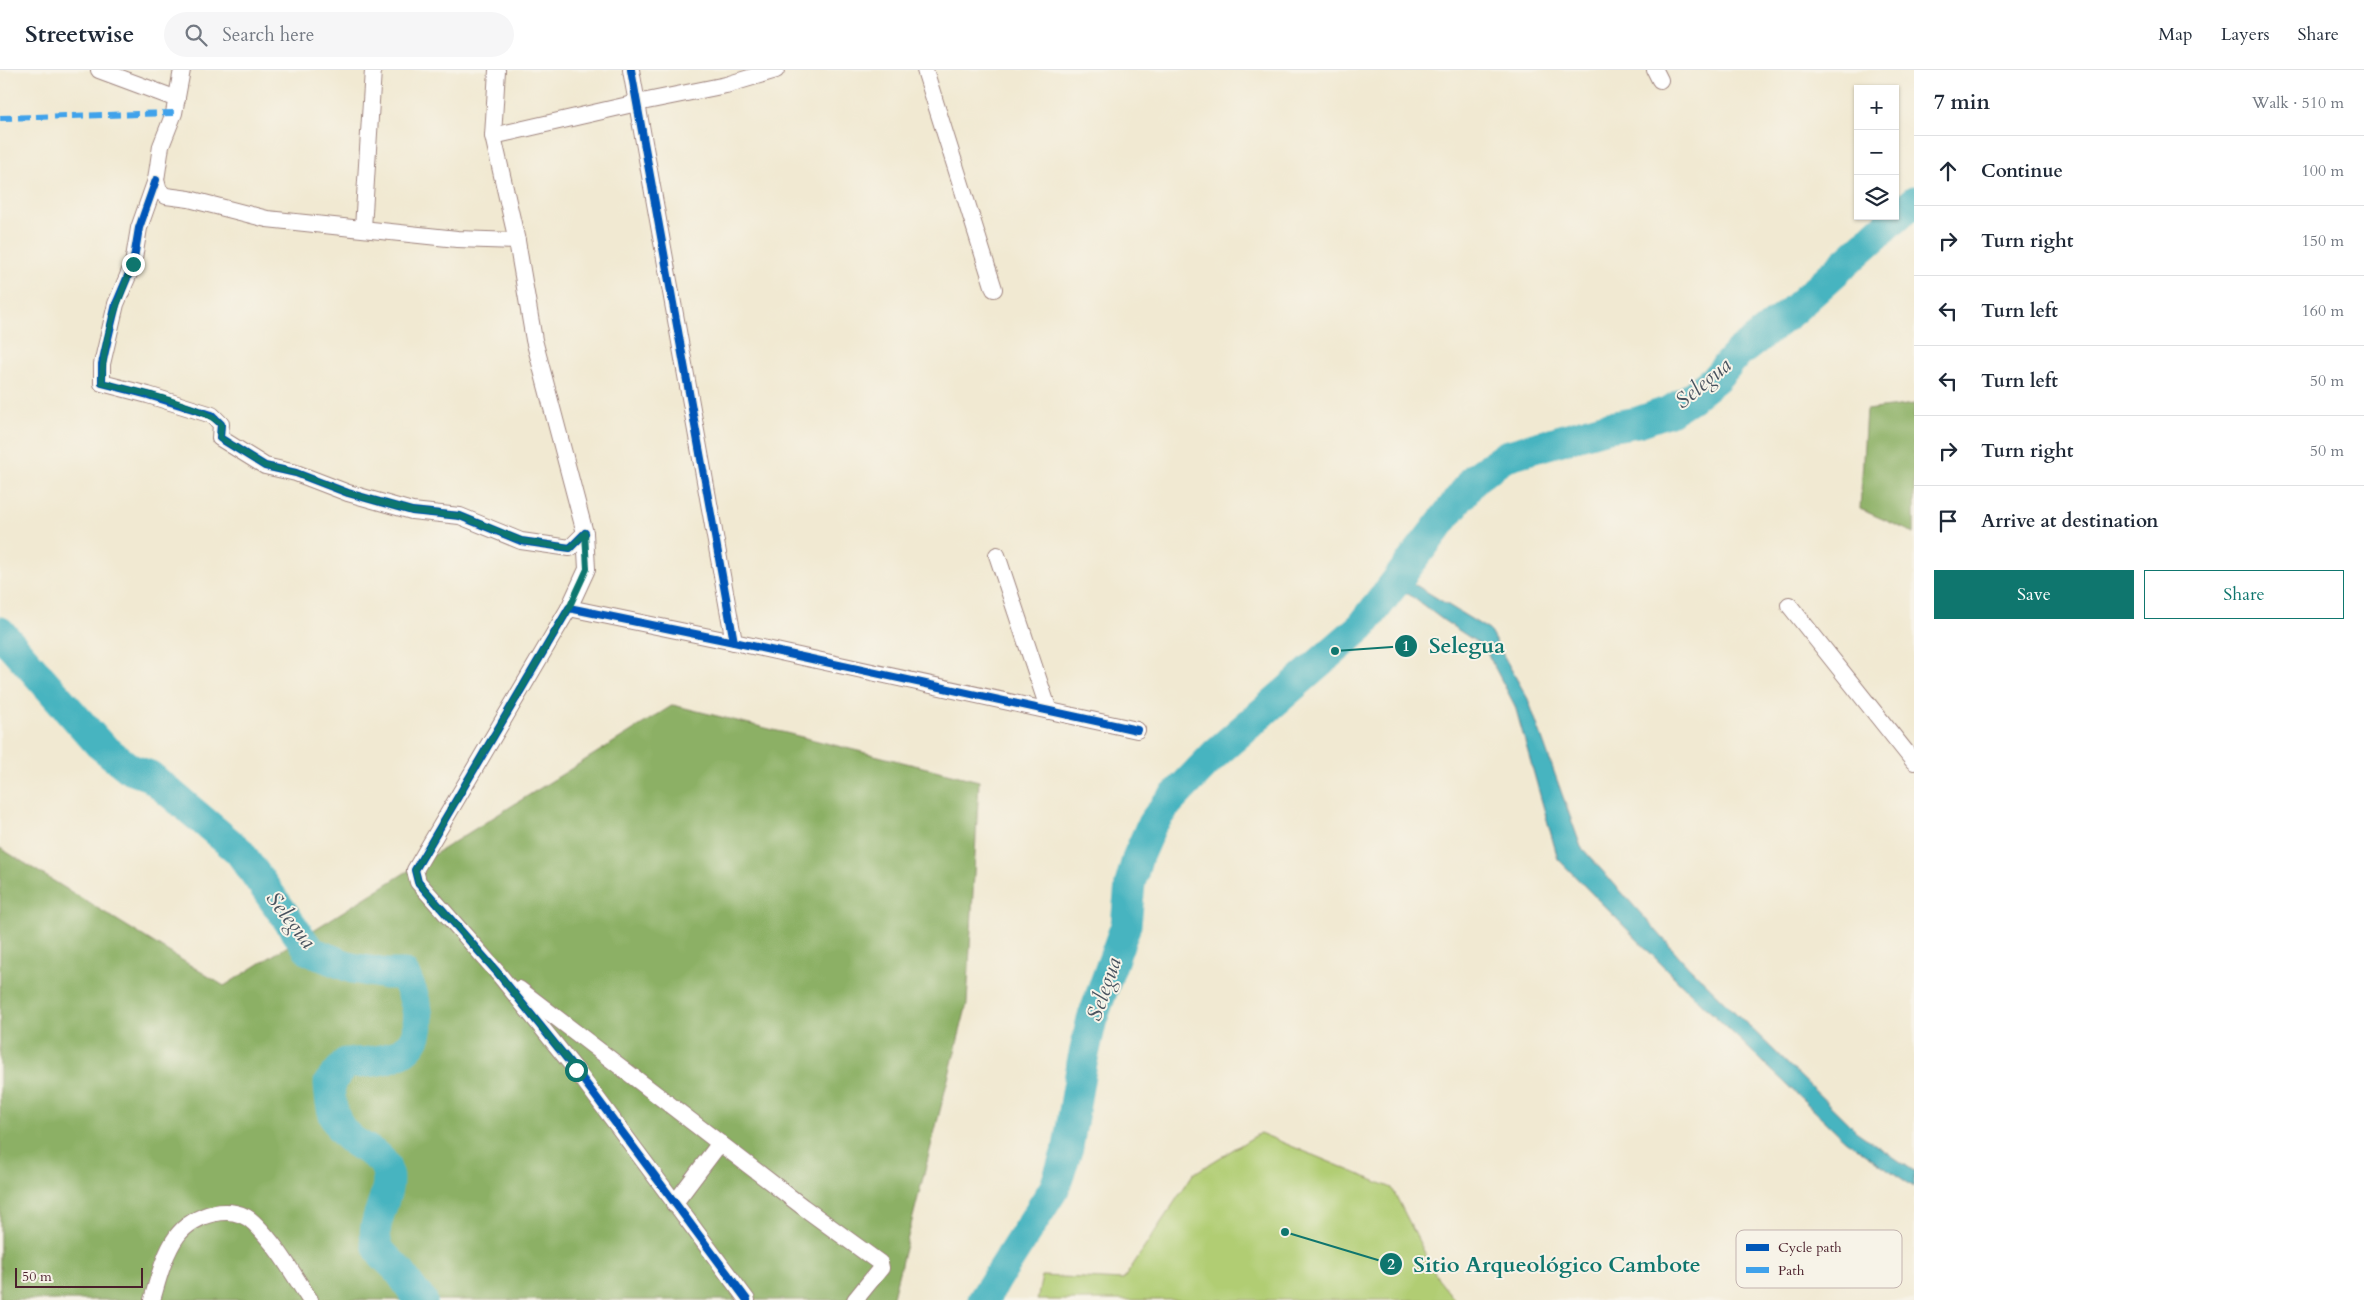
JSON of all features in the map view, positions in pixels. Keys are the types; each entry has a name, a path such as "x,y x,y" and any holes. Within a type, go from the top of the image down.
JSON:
{"street":[{"path":"99,70 176,99"},
{"path":"182,70 174,113 162,146 156,180 140,228 133,264 116,304 102,364 102,383 148,394 212,416 221,424 220,438 265,466 296,473 348,493 412,511 460,516 522,541 550,546 570,548 585,533"},
{"path":"363,228 373,70"},
{"path":"497,70 493,136 516,241 534,340 585,533 587,569 569,608 415,870 418,882 497,972 576,1070 747,1300"},
{"path":"631,70 734,642"},
{"path":"493,136 637,103 725,78 776,70"},
{"path":"925,70 994,289"},
{"path":"156,180 159,191 166,196 189,199 267,219 457,239 516,241"},
{"path":"997,555 1049,711"},
{"path":"1790,605 1914,762"},
{"path":"569,608 1137,730"},
{"path":"497,972 880,1263 881,1268 872,1281 854,1300"},
{"path":"674,1204 720,1143"},
{"path":"152,1300 161,1271 177,1236 198,1219 222,1211 241,1214 254,1222 310,1300"}],"green space":[{"path":"1914,404 1914,533 1860,509 1866,410"},
{"path":"673,705 979,781 967,1004 892,1300 0,1300 0,848 224,986"},
{"path":"1260,1133 1392,1188 1438,1279 1455,1300 1037,1300 1042,1276 1123,1280 1193,1174"}],"water":[{"path":"1401,576 1489,630 1528,699 1581,847 1688,966 1857,1132 1914,1171 1914,1187 1845,1140 1678,981 1558,859 1515,706 1484,647 1443,620 1395,584"}],"waterway":[{"name":"Selegua","path":"983,1300 1055,1187 1068,1147 1082,1063 1092,1019 1126,925 1130,884 1138,856 1152,824 1166,805 1216,753 1362,626 1475,478 1506,456 1603,428 1638,422 1670,411 1716,378 1736,355 1792,311 1914,201"},
{"name":"Selegua","path":"0,632 99,744 130,769 150,776 239,851 310,951 352,968 386,974 404,974 418,1014 417,1030 412,1042 403,1051 389,1058 370,1062 346,1063 329,1083 332,1107 341,1128 352,1140 379,1158 385,1166 388,1177 387,1187 375,1230 380,1251 422,1300"}],"marked path":[{"path":"0,118 174,113"}],"cycle path":[{"path":"631,70 734,642 1137,730"},
{"path":"156,180 139,228 133,264 116,304 102,364 102,383 212,415 221,424 220,438 265,466 296,473 348,493 412,511 460,516 521,541 570,548 585,533"},
{"path":"734,642 569,608 415,870 418,882 497,972 576,1070 747,1300"}],"place":[{"name":"Selegua","path":"1335,651"},
{"name":"Sitio Arqueológico Cambote","path":"1285,1232"}],"route":[{"path":"133,264 116,304 102,364 102,383 148,394 212,416 221,424 220,438 265,466 296,473 348,493 412,511 460,516 522,541 550,546 570,548 585,533 587,569 569,608 415,870 418,882 497,972 576,1070"}]}
